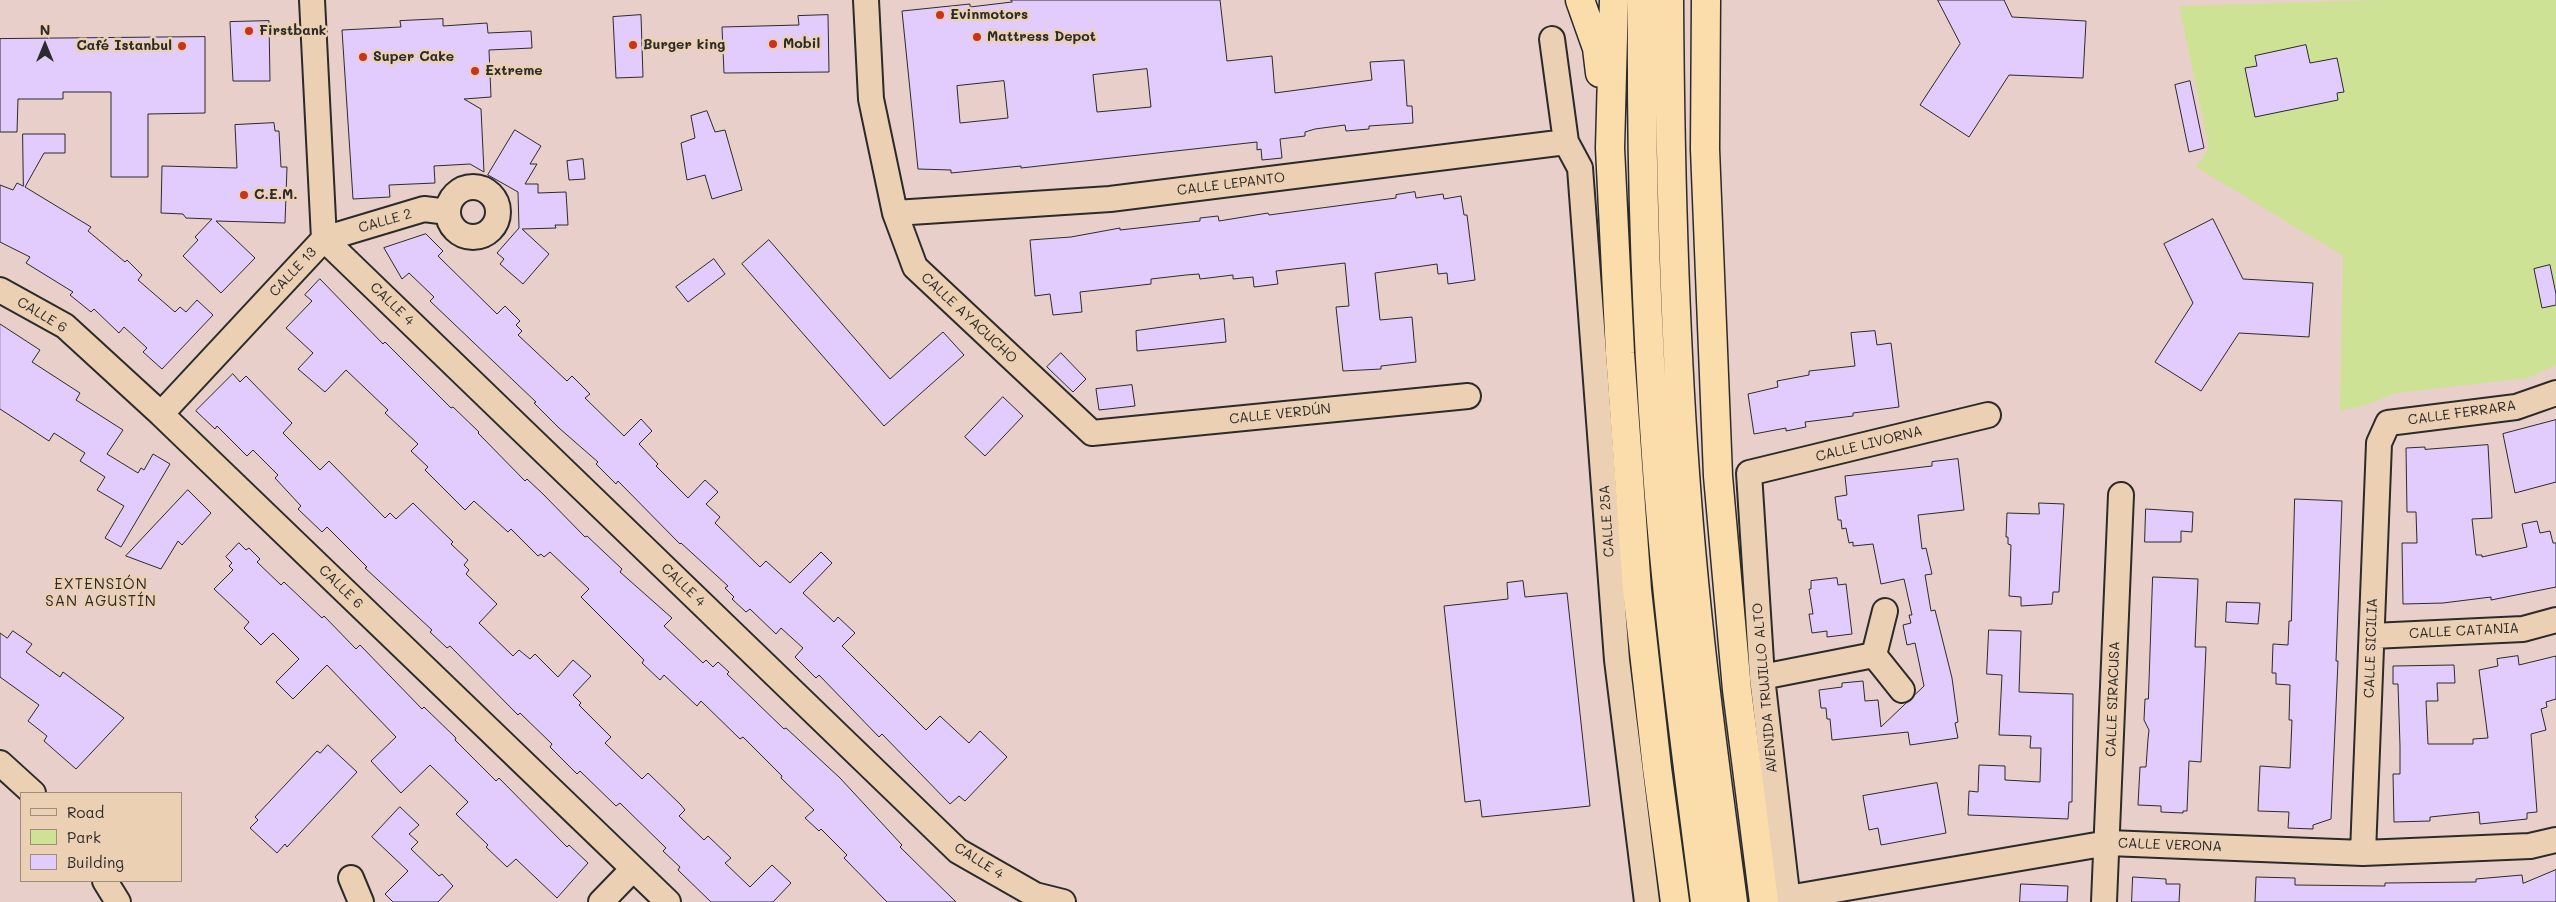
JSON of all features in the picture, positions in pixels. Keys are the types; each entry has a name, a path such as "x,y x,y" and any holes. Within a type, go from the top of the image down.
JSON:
{"highway":[{"path":"1580,0 1597,48 1604,114 1610,148"},
{"path":"1614,0 1610,148 1620,353 1637,590 1657,768 1675,902"},
{"path":"1642,0 1643,217 1656,454 1679,693 1706,902"},
{"path":"1669,0 1671,217 1687,500 1702,661 1733,902"},
{"path":"1706,1 1705,149 1718,476 1737,690 1780,901"}],"street":[{"name":"CALLE 13","path":"161,414 324,239 312,0"},
{"name":"CALLE AYACUCHO","path":"866,0 871,99 895,213 915,267 1092,433"},
{"path":"1552,39 1566,142"},
{"name":"CALLE LEPANTO","path":"895,213 1110,199 1566,142"},
{"name":"CALLE 25A","path":"1566,142 1580,168 1617,660 1647,902"},
{"name":"CALLE 2","path":"324,239 424,209 448,212"},
{"name":"CALLE 4","path":"324,239 958,851 1035,895 1063,902"},
{"name":"CALLE 6","path":"0,290 65,326 161,414 668,902"},
{"name":"CALLE FERRARA","path":"2379,442 2388,423 2516,407 2556,393"},
{"name":"CALLE VERDÚN","path":"1092,433 1468,396"},
{"name":"CALLE LIVORNA","path":"1749,473 1988,415"},
{"name":"CALLE SICILIA","path":"2364,853 2379,442"},
{"name":"AVENIDA TRUJILLO ALTO","path":"1749,473 1762,677 1780,901"},
{"name":"CALLE SIRACUSA","path":"2104,902 2108,843 2121,495"},
{"path":"1874,655 1885,611"},
{"name":"CALLE CATANIA","path":"2372,636 2523,629 2556,620"},
{"path":"1762,677 1874,655"},
{"path":"1874,655 1902,690"},
{"path":"0,763 32,792"},
{"name":"CALLE VERONA","path":"1780,901 2108,843 2364,853 2530,846 2556,840"},
{"path":"601,902 633,869"},
{"path":"351,878 361,902"},
{"path":"106,882 118,902"}],"green space":[{"path":"2382,0 2556,0 2556,365 2528,378 2396,393 2366,405 2340,411 2343,256 2196,167 2209,148 2179,6"}],"building":[{"path":"1011,0 1220,0 1227,61 1272,56 1275,93 1372,80 1370,62 1404,60 1407,106 1412,106 1413,123 1369,126 1369,129 1346,131 1345,125 1315,129 1305,132 1305,136 1280,139 1282,158 1262,160 1261,149 1257,150 1257,142 1021,168 1021,166 951,173 951,170 918,169 902,11 970,4 970,7 1012,2","holes":["1147,69 1151,107 1097,112 1093,75","1004,81 1008,118 960,123 957,86"]},
{"path":"1938,0 2004,0 2012,17 2086,21 2083,78 2009,75 1969,137 1920,105 1960,44"},
{"path":"641,15 643,77 616,78 613,17"},
{"path":"828,15 829,72 724,73 722,27 799,25 798,16"},
{"path":"443,19 443,26 487,23 488,33 531,31 532,48 489,50 491,97 464,99 481,109 484,172 470,164 434,166 435,183 389,185 390,197 353,199 342,30 401,27 400,21"},
{"path":"269,21 270,81 233,81 230,22"},
{"path":"205,37 205,113 148,114 148,177 111,177 111,92 63,92 63,99 18,99 17,132 0,132 0,39"},
{"path":"2306,45 2310,63 2337,58 2344,92 2337,93 2338,100 2255,117 2245,68 2257,66 2255,56"},
{"path":"2190,81 2204,148 2189,152 2175,85"},
{"path":"707,111 715,132 725,130 742,190 712,199 705,175 687,180 681,143 695,138 691,116"},
{"path":"274,123 275,131 279,131 281,167 287,167 285,223 216,221 255,258 221,293 183,256 198,240 195,237 212,219 186,218 183,214 161,213 162,166 237,168 235,125"},
{"path":"515,130 541,146 530,164 537,164 525,184 538,184 538,193 566,192 568,225 555,225 556,228 522,229 549,254 523,284 500,264 504,259 497,253 519,228 518,192 488,175"},
{"path":"23,134 65,134 65,153 44,153 25,187 91,227 88,231 125,262 127,260 142,275 138,280 175,312 180,307 186,312 197,300 213,315 162,369 143,352 147,348 124,327 119,333 94,309 91,312 70,295 73,292 26,263 30,257 0,242 0,185 13,190 17,183 23,186"},
{"path":"583,159 585,179 569,180 567,161"},
{"path":"1415,192 1416,198 1443,194 1444,199 1461,196 1464,215 1467,215 1475,280 1448,284 1447,273 1438,274 1437,264 1375,273 1380,320 1412,317 1416,362 1381,366 1381,369 1343,371 1336,307 1349,306 1345,263 1276,271 1278,284 1254,287 1253,277 1233,279 1233,275 1200,279 1199,274 1151,279 1151,284 1080,292 1082,312 1053,315 1050,294 1035,296 1030,240 1071,237 1120,228 1120,230 1200,221 1200,218 1218,216 1219,221 1268,213 1269,215 1396,198 1396,195"},
{"path":"2213,219 2243,279 2313,283 2309,337 2239,333 2201,391 2155,362 2193,303 2164,244"},
{"path":"426,234 443,251 438,256 497,314 505,306 520,321 516,325 522,331 518,335 567,381 572,376 590,394 585,398 624,436 641,419 652,431 639,444 658,464 656,466 688,498 705,480 718,492 706,504 720,517 715,523 760,567 766,561 790,583 821,552 832,563 803,593 834,622 838,617 855,633 842,646 926,730 940,716 969,743 980,731 1007,757 965,801 959,796 950,804 882,734 879,737 819,675 816,678 795,657 803,648 781,628 776,634 750,609 746,612 732,599 734,597 725,588 728,586 680,544 618,481 616,484 596,464 598,462 559,428 534,403 536,402 430,301 434,297 409,273 402,279 384,248"},
{"path":"769,240 890,379 943,332 964,355 884,426 742,264"},
{"path":"714,259 725,274 688,302 676,287"},
{"path":"2550,265 2556,294 2556,305 2542,308 2534,269"},
{"path":"320,279 383,344 385,342 451,408 453,407 479,432 525,481 527,479 585,537 587,536 622,569 620,572 672,618 664,626 703,663 706,660 713,667 718,662 729,672 727,674 784,729 786,728 840,778 902,845 900,847 956,902 887,902 844,858 847,855 821,829 819,831 805,818 814,810 781,778 782,776 743,737 740,739 701,701 697,706 664,675 660,680 642,663 644,660 581,597 589,589 550,552 544,557 541,554 538,556 511,529 508,532 474,501 465,510 425,470 428,467 411,451 418,444 385,413 388,410 346,370 325,392 298,369 313,353 286,328 312,301 305,295"},
{"path":"1224,319 1226,342 1137,351 1136,331"},
{"path":"0,324 40,350 32,362 80,393 76,400 123,430 107,454 138,473 141,468 144,470 153,454 170,464 121,547 105,538 124,506 97,490 105,477 80,461 85,453 54,433 49,441 0,409"},
{"path":"1875,331 1877,345 1891,343 1899,407 1853,413 1853,416 1805,422 1806,427 1786,431 1786,428 1754,434 1748,394 1778,387 1777,381 1809,375 1809,371 1855,366 1851,333"},
{"path":"1061,353 1086,379 1073,392 1047,367"},
{"path":"233,374 240,382 246,376 292,423 283,433 320,470 329,461 385,518 390,513 396,519 413,503 453,542 451,544 468,560 464,565 469,570 466,574 497,604 479,623 513,656 519,650 530,659 535,654 558,677 573,660 591,676 573,695 581,703 579,705 611,737 605,743 642,779 648,773 681,805 685,810 679,816 704,840 708,836 731,858 725,863 750,887 772,865 791,883 773,902 711,902 678,870 680,867 663,851 666,848 620,803 616,806 580,771 577,774 550,747 552,744 520,713 518,715 450,646 447,648 430,632 432,630 365,568 367,567 327,527 322,532 298,509 301,506 275,478 278,475 253,450 247,456 217,426 215,429 196,411"},
{"path":"1132,385 1135,406 1099,410 1096,389"},
{"path":"1003,397 1023,416 985,456 965,437"},
{"path":"2556,420 2556,482 2515,493 2503,434"},
{"path":"2488,445 2492,518 2472,519 2476,555 2482,555 2482,557 2527,547 2522,524 2537,521 2540,533 2550,531 2553,543 2556,543 2556,587 2491,600 2491,597 2443,603 2403,604 2402,543 2417,543 2416,512 2407,512 2406,448 2425,447 2425,449"},
{"path":"1958,459 1964,510 1918,515 1922,549 1926,548 1932,574 1925,575 1931,611 1935,610 1952,678 1958,722 1955,723 1958,738 1910,745 1908,732 1832,740 1830,719 1827,719 1826,708 1821,708 1819,690 1842,687 1842,683 1863,681 1865,701 1878,700 1881,727 1924,686 1915,643 1907,645 1903,625 1911,623 1909,615 1912,615 1904,579 1881,584 1873,544 1853,546 1853,542 1849,543 1846,528 1842,529 1841,520 1838,520 1835,497 1847,495 1845,476 1932,466 1932,462"},
{"path":"188,490 211,513 182,545 178,541 161,569 126,556"},
{"path":"2295,499 2342,501 2336,661 2338,661 2331,819 2313,825 2313,829 2288,828 2289,812 2258,811 2260,766 2290,768 2292,720 2289,720 2290,685 2276,684 2276,673 2272,673 2273,644 2288,645 2289,621 2291,621"},
{"path":"2039,503 2064,504 2059,592 2053,592 2052,604 2021,606 2021,597 2009,596 2011,545 2008,544 2008,537 2006,537 2007,513 2039,514"},
{"path":"2146,509 2193,512 2192,532 2181,531 2181,542 2145,542"},
{"path":"239,543 246,550 249,548 260,559 257,562 281,585 284,582 322,618 324,616 356,649 360,645 422,709 424,707 456,738 455,740 496,781 499,778 567,847 569,845 588,863 557,898 516,859 507,867 486,847 488,845 456,814 468,802 430,765 401,793 371,761 396,737 327,665 293,699 276,682 299,659 273,633 261,645 244,628 249,622 214,589 233,570 229,566 232,563 226,557"},
{"path":"2153,577 2198,579 2195,647 2206,647 2201,762 2189,761 2187,811 2183,811 2183,813 2161,812 2161,806 2138,805 2140,767 2146,767 2149,730 2144,720 2145,699 2148,699"},
{"path":"1837,578 1838,585 1846,584 1852,634 1827,637 1827,631 1812,633 1809,614 1813,614 1809,589 1811,589 1811,581"},
{"path":"1523,581 1525,597 1567,593 1590,806 1482,817 1480,800 1465,802 1444,606 1508,599 1507,583"},
{"path":"2227,602 2260,603 2258,624 2226,622"},
{"path":"1989,630 2021,631 2019,692 2073,694 2072,802 2069,802 2068,819 1968,815 1969,791 1978,792 1979,765 2005,766 2005,780 2040,782 2041,748 2030,748 2031,736 1999,735 2002,675 1987,674"},
{"path":"13,631 32,644 26,652 60,677 63,672 124,718 76,769 44,741 47,736 28,721 39,705 0,677 0,633 7,638"},
{"path":"2518,656 2519,665 2556,656 2556,699 2546,702 2547,707 2541,709 2546,730 2531,734 2537,812 2527,813 2527,819 2480,824 2479,812 2430,817 2430,821 2394,822 2393,774 2400,774 2400,746 2398,684 2393,684 2393,666 2454,665 2455,683 2437,683 2438,701 2426,701 2428,744 2473,744 2473,739 2488,738 2479,670 2498,666 2497,659"},
{"path":"328,745 357,772 287,847 285,844 277,853 250,828 258,820 255,817 317,751 320,753"},
{"path":"1937,783 1946,833 1881,845 1878,828 1869,830 1863,796"},
{"path":"400,807 419,825 409,834 418,842 411,849 439,876 442,874 453,886 438,902 393,902 385,894 408,871 372,837"},
{"path":"2556,870 2556,902 2255,902 2256,877 2295,878 2295,885 2385,886 2385,883 2476,882 2476,879 2522,875 2523,883"},
{"path":"2133,877 2166,879 2166,884 2180,884 2179,902 2132,902"},
{"path":"2021,884 2068,886 2067,902 2020,902"}],"place":[{"name":"Evinmotors","path":"940,15"},
{"name":"Firstbank","path":"249,31"},
{"name":"Mattress Depot","path":"977,37"},
{"name":"Mobil","path":"773,44"},
{"name":"Burger king","path":"633,45"},
{"name":"Café Istanbul","path":"182,46"},
{"name":"Super Cake","path":"363,57"},
{"name":"Extreme","path":"475,71"},
{"name":"C.E.M.","path":"244,195"}],"district":[{"name":"EXTENSIÓN SAN AGUSTÍN","path":"101,592"}]}
